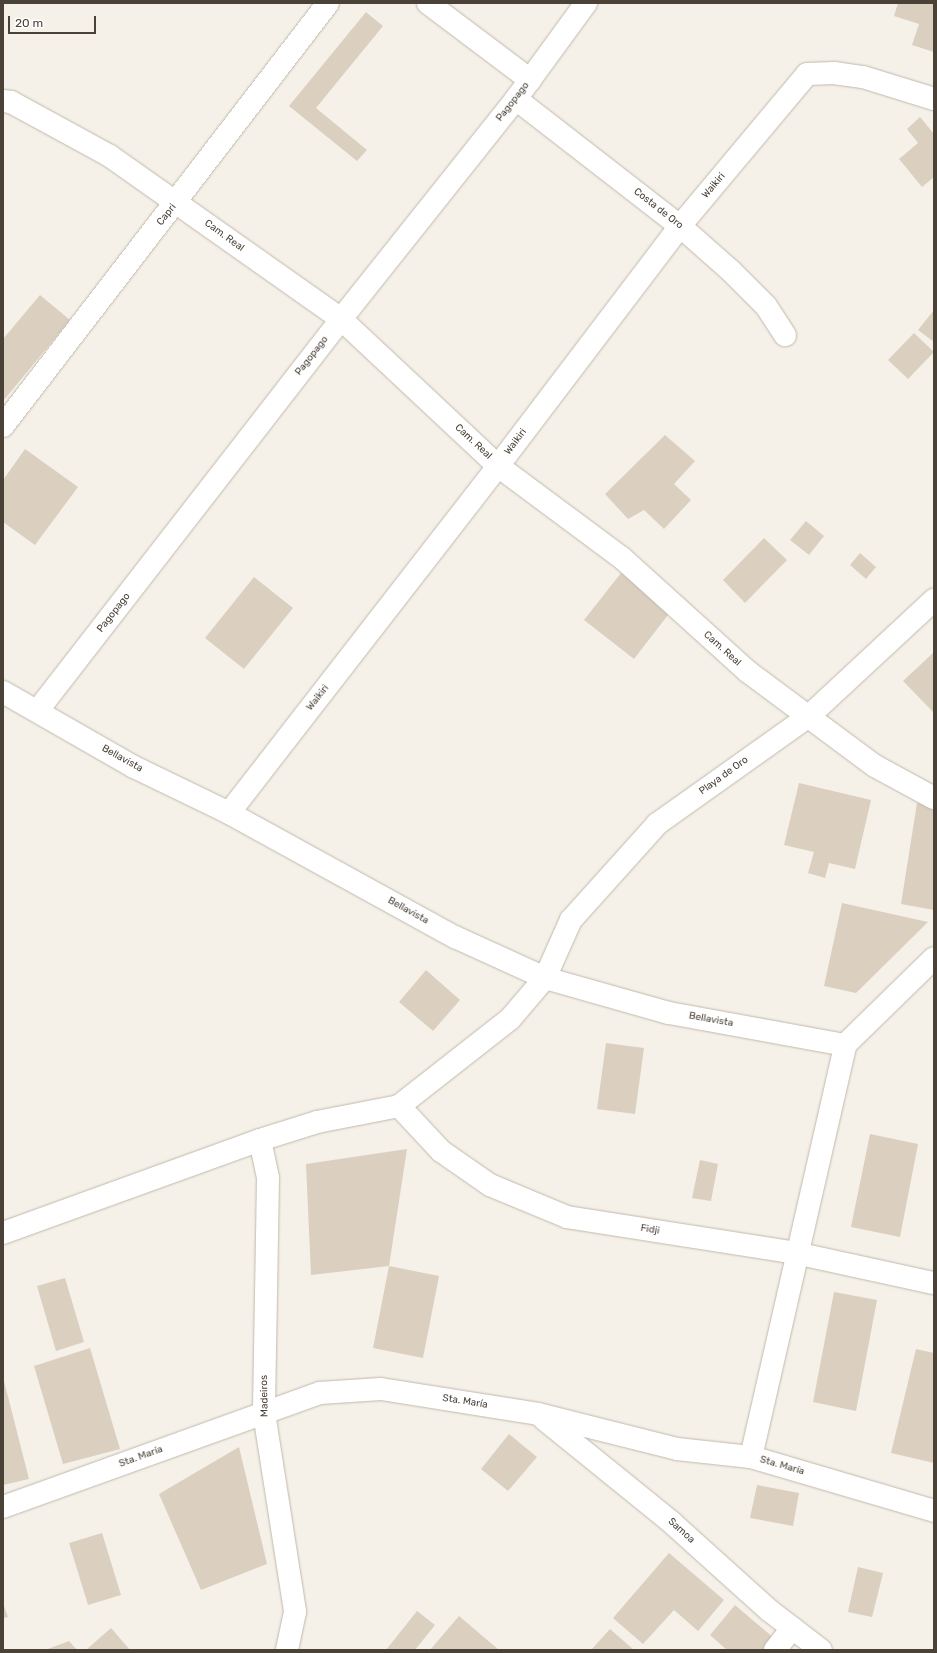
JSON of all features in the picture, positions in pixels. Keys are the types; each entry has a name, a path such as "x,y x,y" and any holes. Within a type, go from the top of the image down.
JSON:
{"street":[{"name":"Capri","path":"3,426 177,202 328,3"},
{"path":"428,3 530,80"},
{"name":"Pagopago","path":"38,710 340,320 516,99 586,3"},
{"name":"Waikiri","path":"229,813 498,466 680,226 807,74 834,73 862,77 934,99"},
{"name":"Costa de Oro","path":"516,99 680,226 732,271 766,306 785,335"},
{"name":"Cam. Real","path":"3,101 10,102 110,156 177,202 340,320 498,466 622,558 747,672 809,716 875,766 934,798"},
{"name":"Playa de Oro","path":"399,1106 510,1018 544,978 571,920 657,824 809,716 934,600"},
{"name":"Bellavista","path":"3,692 38,710 134,767 229,813 455,937 544,978 669,1013 845,1044"},
{"path":"751,1457 796,1253 845,1044 934,958"},
{"path":"3,1233 260,1140 317,1122 399,1106"},
{"name":"Fidji","path":"399,1106 441,1151 490,1185 567,1217 796,1253 934,1283"},
{"name":"Madeiros","path":"260,1140 268,1179 264,1413 295,1612 287,1650"},
{"name":"Sta. María","path":"3,1507 320,1393 381,1389 538,1414 677,1449 751,1457 934,1511"},
{"name":"Samoa","path":"538,1414 671,1522 770,1611 821,1650"},
{"path":"775,1650 792,1628"}],"building":[{"path":"898,3 934,3 934,52 912,45 919,24 894,16"},
{"path":"366,12 383,26 316,108 367,150 357,161 289,106"},
{"path":"920,117 934,134 934,177 922,187 899,159 918,143 907,129"},
{"path":"40,295 70,320 3,401 3,339"},
{"path":"934,310 934,342 918,330"},
{"path":"914,333 934,352 908,379 888,360"},
{"path":"665,435 695,461 674,484 691,500 664,529 644,510 628,519 605,494"},
{"path":"25,449 78,487 35,545 3,522 3,480"},
{"path":"806,521 824,536 809,555 790,540"},
{"path":"764,538 787,560 745,603 723,580"},
{"path":"860,553 876,567 866,579 850,565"},
{"path":"621,573 671,611 634,659 584,620"},
{"path":"254,577 293,608 244,669 205,638"},
{"path":"934,652 934,713 903,681"},
{"path":"799,783 871,800 855,869 829,863 825,878 808,873 814,852 784,845"},
{"path":"917,803 934,805 934,910 901,904"},
{"path":"842,903 928,922 856,993 824,986"},
{"path":"426,970 460,1000 433,1031 399,1002"},
{"path":"606,1043 644,1048 635,1114 597,1109"},
{"path":"870,1134 918,1144 900,1237 851,1227"},
{"path":"407,1149 389,1266 311,1275 306,1164"},
{"path":"700,1160 718,1164 711,1201 692,1198"},
{"path":"389,1266 439,1276 423,1358 373,1348"},
{"path":"65,1278 84,1342 56,1351 37,1286"},
{"path":"834,1292 877,1300 856,1411 813,1402"},
{"path":"90,1348 120,1449 63,1464 34,1366"},
{"path":"916,1349 934,1353 934,1463 891,1453"},
{"path":"3,1377 29,1479 3,1485"},
{"path":"509,1434 537,1457 508,1491 481,1469"},
{"path":"239,1447 267,1564 201,1590 159,1494"},
{"path":"757,1485 799,1493 793,1526 750,1518"},
{"path":"102,1533 121,1595 88,1605 69,1543"},
{"path":"669,1553 724,1600 698,1631 674,1610 643,1644 613,1618"},
{"path":"858,1567 883,1573 872,1617 848,1612"},
{"path":"3,1603 8,1617 3,1618"},
{"path":"735,1605 775,1639 765,1650 727,1650 710,1635"},
{"path":"417,1611 435,1625 415,1650 386,1650"},
{"path":"459,1616 499,1650 430,1650"},
{"path":"111,1628 130,1650 86,1650"},
{"path":"610,1629 634,1650 591,1650"},
{"path":"69,1641 77,1650 45,1650"}]}
